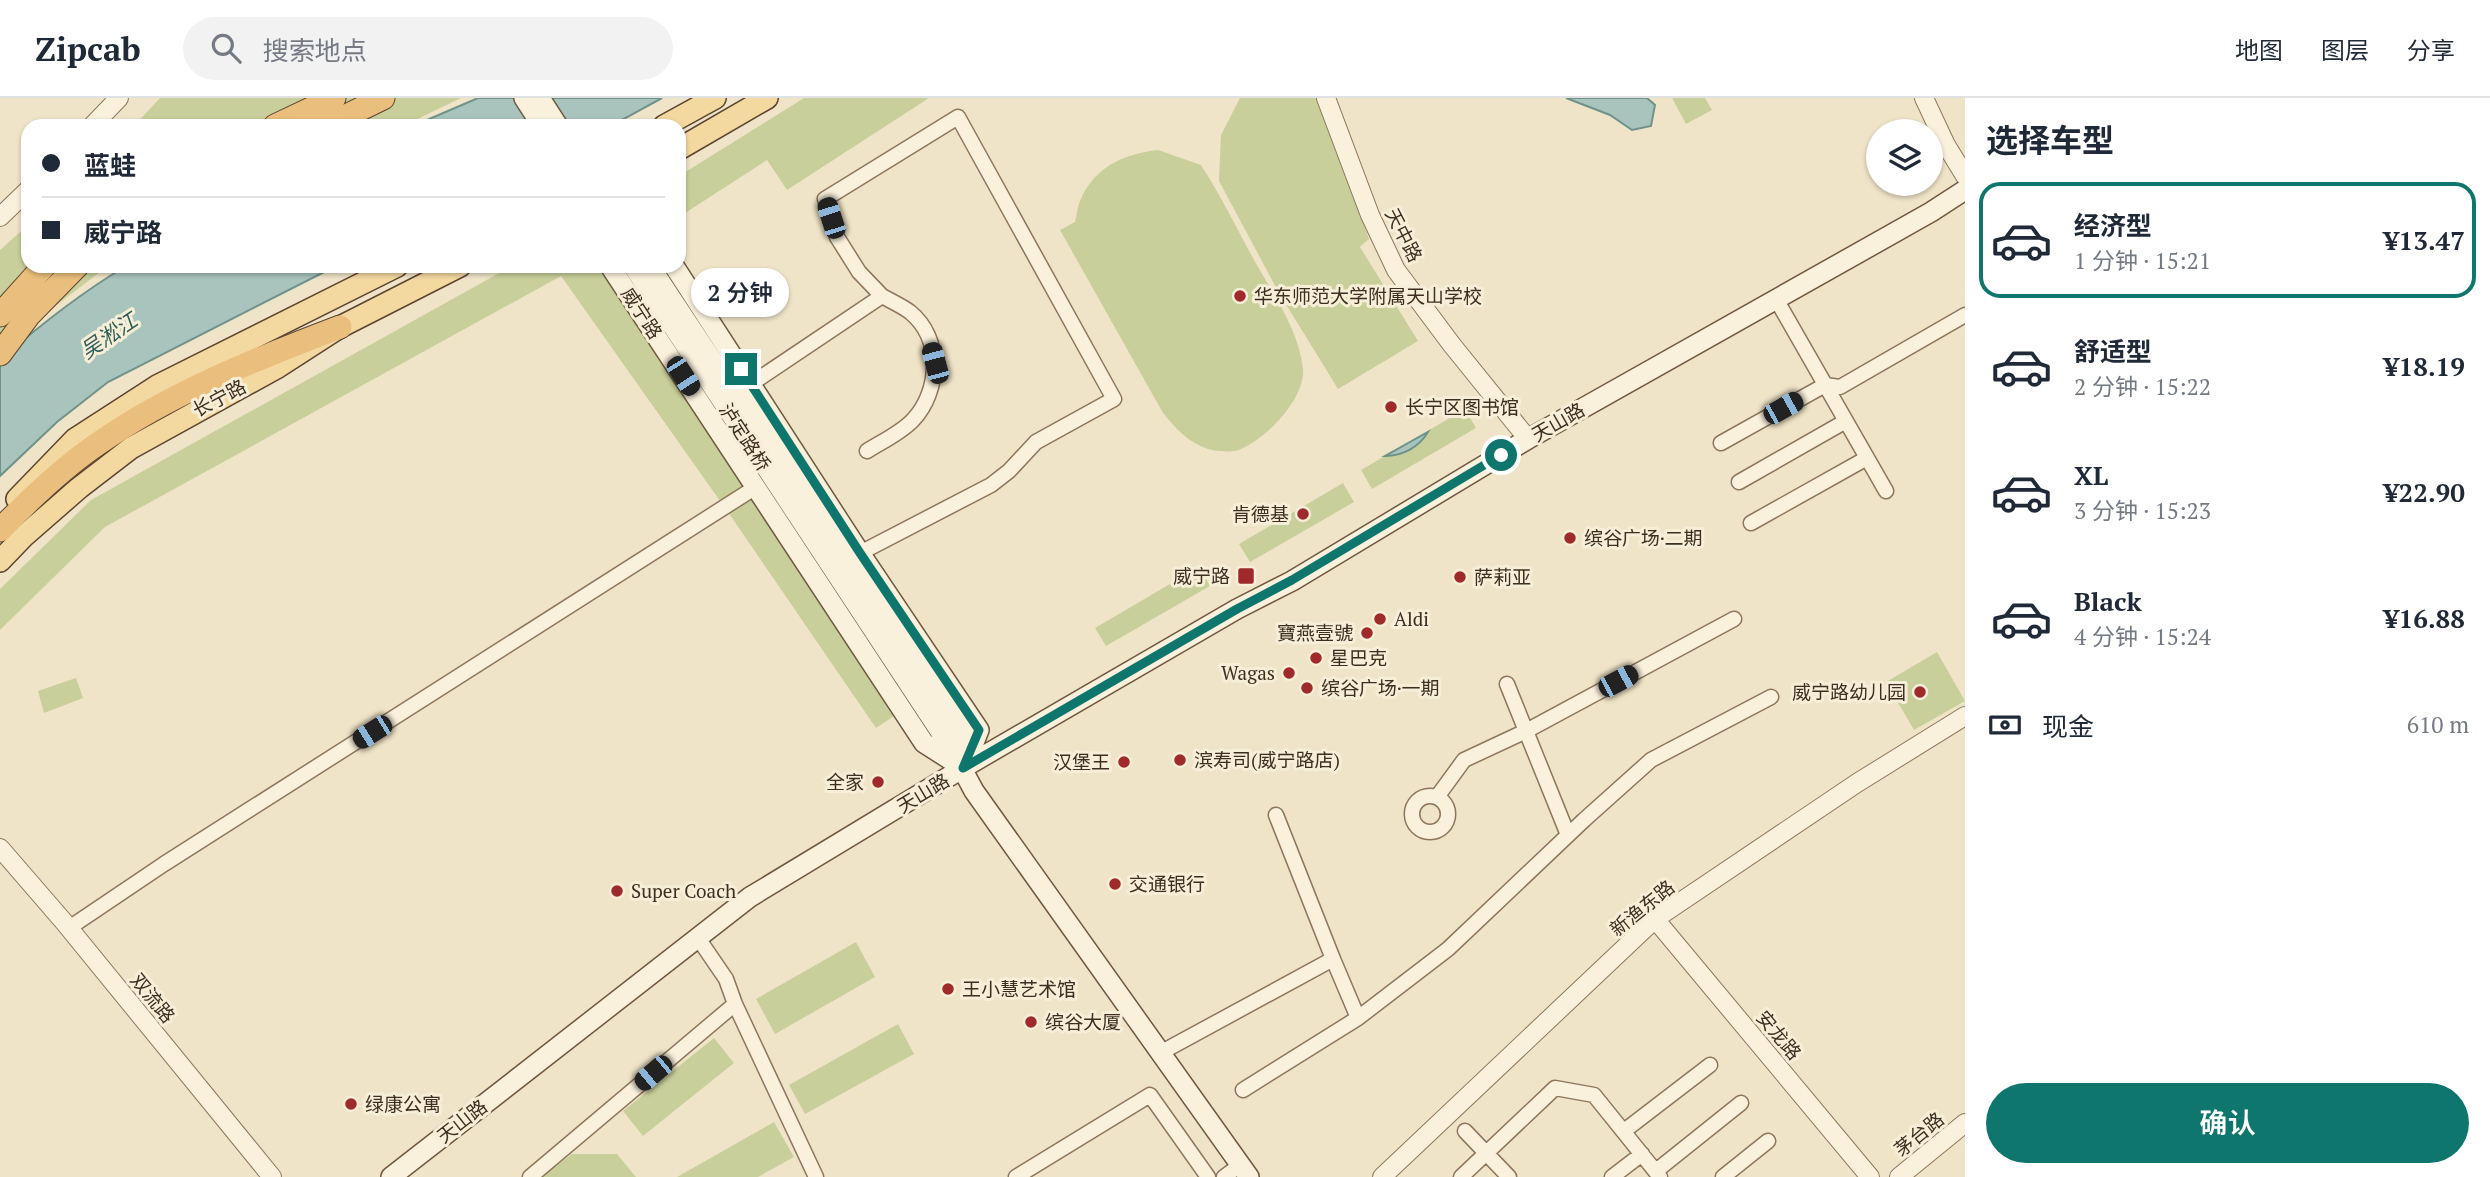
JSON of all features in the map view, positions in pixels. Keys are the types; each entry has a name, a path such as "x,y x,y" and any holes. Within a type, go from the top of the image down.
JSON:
{"highway":[{"path":"290,119 334,98"},
{"path":"340,119 383,98"},
{"path":"0,315 38,273"},
{"path":"0,354 29,315 70,273"},
{"path":"1,518 94,446 135,420 188,391 253,361 340,327"}],"main road":[{"path":"523,98 537,119"},
{"path":"540,98 554,119"},
{"path":"677,119 715,98"},
{"path":"686,145 768,98"},
{"name":"天山路","path":"391,1177 750,897 963,768 1237,609 1292,580 1528,439 1965,190"},
{"name":"长宁路","path":"1,518 75,439 156,386 383,273"},
{"name":"长宁路","path":"0,561 79,488 131,448 278,367 340,327 446,273"},
{"name":"威宁路","path":"615,273 924,743 963,768"},
{"name":"泸定路桥","path":"639,273 847,563"},
{"name":"泸定路桥","path":"655,273 847,563"},
{"name":"威宁路","path":"679,273 751,384 847,563 963,739 963,768 974,791 1245,1171"}],"street":[{"path":"99,119 119,98"},
{"name":"天中路","path":"1326,98 1370,215 1396,270 1528,439"},
{"path":"1924,98 1946,145 1965,176"},
{"path":"847,563 992,485 1036,442 1114,399 958,117 825,199 837,237 859,272 882,296 911,313 926,332 935,363 930,394 912,421 867,451"},
{"path":"0,217 21,197"},
{"path":"751,384 882,296"},
{"path":"1776,299 1886,491"},
{"path":"1720,443 1825,385 1840,387 1965,315"},
{"path":"1739,482 1846,421"},
{"path":"1751,523 1867,458"},
{"path":"69,928 163,864 756,487"},
{"path":"1437,797 1464,760 1526,731 1734,619"},
{"path":"1507,684 1567,835"},
{"path":"1243,1090 1358,1018 1448,949 1567,835 1651,760 1772,697"},
{"name":"新渔东路","path":"1382,1177 1655,919 1857,783 1965,716"},
{"path":"1276,815 1358,1018"},
{"name":"双流路","path":"0,848 69,928 272,1177"},
{"name":"安龙路","path":"1655,919 1870,1177"},
{"path":"698,938 726,979 735,1004 816,1177"},
{"path":"1160,1052 1333,959"},
{"path":"530,1177 735,1004"},
{"path":"1624,1132 1710,1065"},
{"path":"1461,1177 1555,1088 1594,1095 1658,1174 1741,1103"},
{"path":"1016,1177 1150,1095 1208,1177"},
{"name":"茅台路","path":"1899,1177 1965,1123"},
{"path":"1465,1131 1509,1177"},
{"path":"1723,1177 1768,1141"},
{"path":"1612,1177 1642,1154"},
{"path":"1224,1177 1245,1171"}],"green space":[{"path":"160,98 461,98 418,119 140,119"},
{"path":"804,98 929,98 787,190 767,160 686,212 686,172"},
{"path":"1240,98 1317,98 1369,239 1360,247 1418,341 1338,389 1279,293 1219,181 1221,135"},
{"path":"1672,98 1705,98 1712,110 1686,124"},
{"path":"1158,150 1201,165 1284,312 1300,354 1302,381 1290,406 1269,430 1246,447 1235,451 1211,450 1195,443 1163,413 1060,230 1075,222 1086,189 1102,171 1122,159"},
{"path":"21,231 21,273 99,273 0,348 0,250"},
{"path":"499,273 604,273 897,714 876,728 561,276 105,527 0,630 0,589 91,500"},
{"path":"1465,409 1476,428 1372,489 1361,470"},
{"path":"1343,483 1354,502 1250,562 1239,544"},
{"path":"1199,567 1210,586 1106,646 1095,628"},
{"path":"1937,652 1965,701 1914,730 1886,682"},
{"path":"76,678 83,698 44,713 38,691"},
{"path":"856,942 875,977 775,1034 756,999"},
{"path":"898,1024 914,1054 805,1114 789,1085"},
{"path":"714,1038 734,1063 643,1136 623,1111"},
{"path":"774,1122 794,1157 758,1177 677,1177"},
{"path":"572,1154 617,1154 636,1177 541,1177"}],"water":[{"path":"478,98 662,98 624,119 429,119"},
{"path":"1566,98 1647,98 1655,105 1651,126 1632,130 1610,115"},
{"name":"吴淞江","path":"115,273 322,273 108,382 57,422 0,476 0,360 93,287"},
{"path":"1428,432 1410,450 1385,456"}],"place":[{"name":"华东师范大学附属天山学校","path":"1240,296"},
{"name":"长宁区图书馆","path":"1391,407"},
{"name":"肯德基","path":"1303,514"},
{"name":"缤谷广场·二期","path":"1570,538"},
{"name":"威宁路","path":"1246,576"},
{"name":"萨莉亚","path":"1460,577"},
{"name":"Aldi","path":"1380,619"},
{"name":"寶燕壹號","path":"1367,633"},
{"name":"星巴克","path":"1316,658"},
{"name":"Wagas","path":"1289,673"},
{"name":"缤谷广场·一期","path":"1307,688"},
{"name":"威宁路幼儿园","path":"1920,692"},
{"name":"滨寿司(威宁路店)","path":"1180,760"},
{"name":"汉堡王","path":"1124,762"},
{"name":"全家","path":"878,782"},
{"name":"交通银行","path":"1115,884"},
{"name":"Super Coach","path":"617,891"},
{"name":"王小慧艺术馆","path":"948,989"},
{"name":"缤谷大厦","path":"1031,1022"},
{"name":"绿康公寓","path":"351,1104"}],"route":[{"path":"741,369 979,730 963,768 1237,609 1292,580 1501,455"}]}
